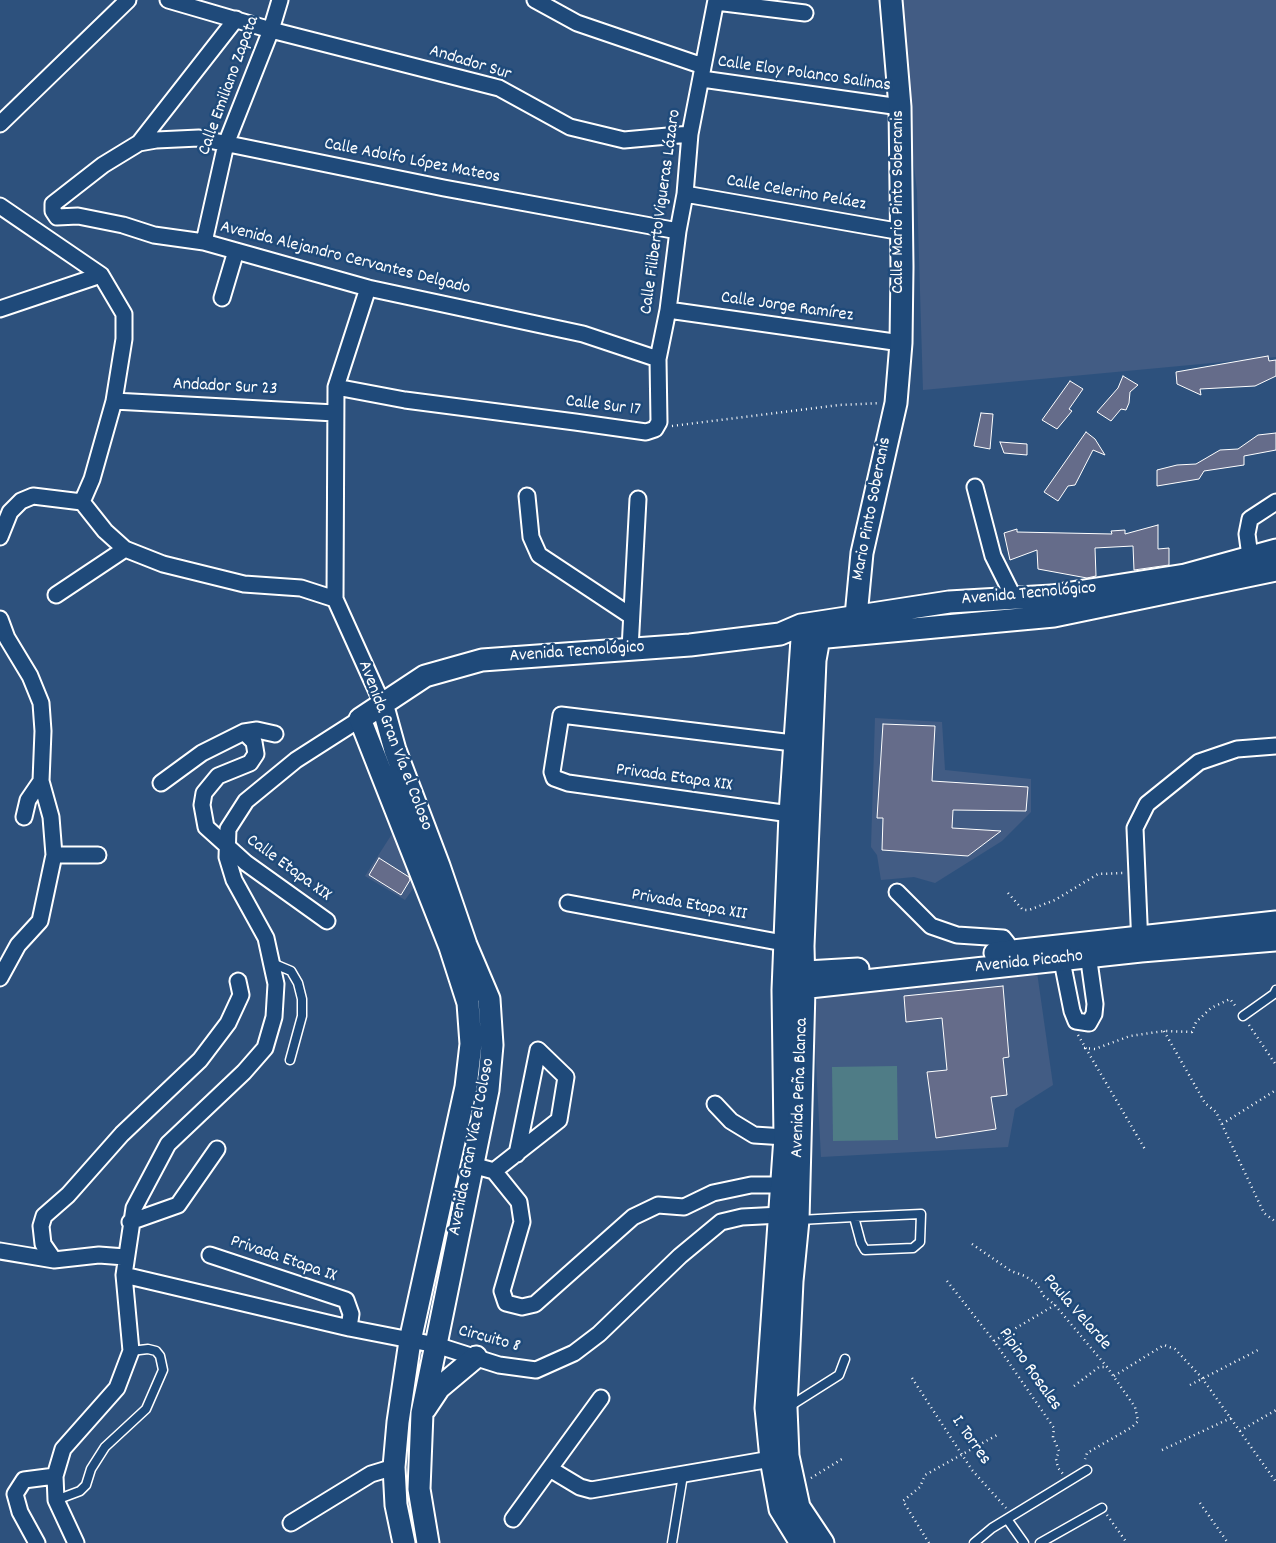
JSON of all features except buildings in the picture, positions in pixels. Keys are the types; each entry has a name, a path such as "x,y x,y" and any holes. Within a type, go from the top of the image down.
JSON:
{"main road":[{"name":"Calle Mario Pinto Soberanis","path":"891,0 900,107 902,232 900,343 896,403"},
{"name":"Mario Pinto Soberanis","path":"856,616 862,553 896,403"},
{"name":"Avenida Tecnológico","path":"810,632 856,616 949,602 1052,596 1185,575 1276,550"},
{"name":"Avenida Tecnológico","path":"360,719 425,676 482,660 690,645 780,634 1054,616 1276,570"},
{"name":"Avenida Peña Blanca","path":"810,632 793,743 790,814 794,944 789,1218 792,1281 786,1408 788,1456 799,1507 823,1543"},
{"name":"Avenida Peña Blanca","path":"794,944 815,660 810,632"},
{"name":"Avenida Gran Vía el Coloso","path":"382,703 395,750 439,866 466,945 489,999 492,1045 488,1090 422,1413 418,1489 428,1543"},
{"name":"Avenida Gran Vía el Coloso","path":"360,719 440,921 468,1003 470,1044 466,1087 410,1341 398,1422 394,1467 396,1505 404,1543"},
{"name":"Avenida Picacho","path":"794,981 1140,943 1276,922"},
{"name":"Avenida Picacho","path":"1140,943 1276,940"},
{"name":"Avenida Picacho","path":"794,981 851,970 1009,951 1060,952"},
{"name":"Avenida Peña Blanca","path":"794,981 783,1186 789,1218 766,1408 770,1459 780,1509 801,1543"},
{"path":"422,1413 439,1388 476,1357"}],"street":[{"path":"0,124 128,0"},
{"name":"Andador Sur","path":"168,0 271,30 499,88 570,126 624,140 690,134"},
{"name":"Calle Emiliano Zapata","path":"204,242 226,144 271,30 280,0"},
{"name":"Calle Eloy Polanco Salinas","path":"534,0 577,24 702,73 900,107"},
{"path":"716,1 804,13"},
{"name":"Calle Filiberto Vigueras Lázaro","path":"655,429 659,422 658,359 668,310 678,230 685,194 690,134 716,1"},
{"path":"139,143 236,19"},
{"name":"Calle Adolfo López Mateos","path":"139,143 156,140 199,138 444,188 678,230"},
{"name":"Avenida Alejandro Cervantes Delgado","path":"139,143 103,165 53,204 53,211 57,216 78,216 123,225 154,235 204,242 368,288 583,334 658,359"},
{"name":"Calle Celerino Peláez","path":"685,194 902,232"},
{"path":"0,206 101,275 124,314 124,339 114,401 92,480 82,502"},
{"path":"222,298 236,251"},
{"path":"0,309 101,275"},
{"name":"Avenida Gran Vía el Coloso","path":"368,288 336,387 335,599 382,703"},
{"name":"Calle Jorge Ramírez","path":"668,310 900,343"},
{"name":"Calle Sur 17","path":"336,387 405,400 592,425 646,432 655,429"},
{"name":"Andador Sur 23","path":"114,401 335,413"},
{"path":"975,487 993,556 1014,598"},
{"path":"0,537 10,512 21,501 32,496 82,502 105,531 125,549 164,564 244,584 301,588 335,599"},
{"path":"527,496 531,537 539,555 631,616"},
{"path":"630,649 638,499"},
{"path":"1250,556 1247,534 1250,519 1276,502"},
{"path":"56,595 125,549"},
{"path":"0,618 7,638 30,676 40,703 43,731 40,781 51,817 54,855 40,921 18,946 0,978"},
{"name":"Privada Etapa XIX","path":"790,814 568,783 554,778 552,772 561,715 793,743"},
{"path":"76,1543 56,1500 55,1476 63,1449 117,1388 131,1351 124,1275 130,1222 134,1208 168,1144 244,1072 265,1048 274,1016 276,984 266,938 234,880 226,847 228,829 246,801 296,760 360,719"},
{"path":"162,783 202,753 244,732 258,730 275,734"},
{"name":"Calle Etapa XIX","path":"244,732 254,742 256,754 250,763 218,776 204,793 202,805 206,827 226,847 327,921"},
{"path":"1140,943 1135,828 1147,804 1199,762 1237,749 1276,746"},
{"path":"24,817 28,800 40,781"},
{"path":"54,855 98,855"},
{"path":"897,892 931,926 957,935 1003,938 1007,943 1009,951"},
{"name":"Privada Etapa XII","path":"568,903 794,944"},
{"path":"1060,952 1072,1011 1076,1021 1089,1023 1094,1014 1087,949"},
{"path":"54,1260 43,1244 41,1226 44,1216 68,1195 122,1134 200,1060 228,1023 241,995 238,981"},
{"path":"494,1172 517,1154 559,1120 566,1077 538,1050 517,1154"},
{"path":"715,1104 731,1121 754,1134 785,1137"},
{"path":"130,1222 178,1205 217,1149"},
{"path":"472,1165 494,1172 519,1202 522,1211 522,1222 502,1291 506,1303 522,1306 535,1304 633,1217 658,1205 684,1207 713,1193 751,1184 783,1186"},
{"name":"Circuito 8","path":"124,1275 348,1328 436,1345 499,1365 536,1370 574,1353 599,1334 680,1256 722,1222 742,1217 789,1218"},
{"path":"0,1251 54,1260 99,1255 125,1257"},
{"name":"Privada Etapa IX","path":"210,1255 346,1300 352,1314 348,1328"},
{"path":"513,1520 601,1398"},
{"path":"550,1468 580,1486 591,1490 770,1459"},
{"path":"291,1523 371,1474 394,1467"},
{"path":"37,1543 20,1512 15,1494 24,1480 55,1476"}],"lane":[{"path":"272,963 291,971 298,983 302,998 302,1016 290,1060"},
{"path":"1242,1016 1274,994 1276,990"},
{"path":"789,1218 921,1214 920,1242 913,1248 865,1250 861,1243 854,1217"},
{"path":"56,1500 80,1491 86,1485 91,1468 105,1447 146,1409 163,1370 160,1356 156,1351 148,1349 131,1351"},
{"path":"786,1408 839,1376 845,1359"},
{"path":"974,1543 1009,1517 1087,1470"},
{"path":"672,1543 683,1475"},
{"path":"1040,1543 1102,1508"},
{"path":"1009,1517 1024,1543"}],"path":[{"name":"Calle Sur 17","path":"655,429 707,420 839,405 896,403"},
{"path":"1008,893 1023,910 1029,910 1056,900 1098,874 1137,872"},
{"path":"1084,1048 1095,1049 1130,1036 1164,1031 1192,1032 1196,1022 1211,1008 1230,998 1276,1065"},
{"path":"1076,1021 1078,1038 1146,1151"},
{"path":"1164,1031 1205,1103 1216,1112 1264,1213 1276,1222"},
{"path":"1222,1124 1276,1090"},
{"name":"Paula Velarde","path":"972,1244 1010,1271 1025,1276 1037,1284 1044,1296 1054,1305 1107,1367 1135,1407 1138,1421 1132,1427 1087,1453 1084,1458 1088,1465 1087,1470"},
{"name":"Pipino Rosales","path":"947,1281 994,1341 1054,1428 1053,1437 1059,1452 1056,1459 1058,1468 1068,1480"},
{"path":"994,1341 1054,1305"},
{"path":"1114,1376 1164,1345 1170,1346 1202,1378 1276,1482"},
{"path":"1190,1385 1260,1349"},
{"path":"1074,1386 1098,1367 1107,1367"},
{"name":"I. Torres","path":"912,1378 972,1470 1009,1517"},
{"path":"1240,1431 1276,1410"},
{"path":"1162,1450 1231,1418"},
{"path":"929,1543 903,1502 920,1488 924,1475 997,1435"},
{"path":"795,1488 842,1459"},
{"path":"1200,1503 1228,1543"},
{"path":"1102,1508 1127,1543"}],"shaded area":[{"path":"900,0 1276,0 1276,357 923,390 917,191 909,125"},
{"path":"875,718 942,722 945,770 1031,779 1031,812 1002,841 935,883 914,877 881,880 877,855 871,847"},
{"path":"392,834 415,886 405,900 365,876"},
{"path":"1036,965 1053,1085 1015,1109 1008,1147 821,1157 813,1008 820,995"}],"green space":[{"path":"897,1066 898,1140 833,1141 832,1067"}]}
